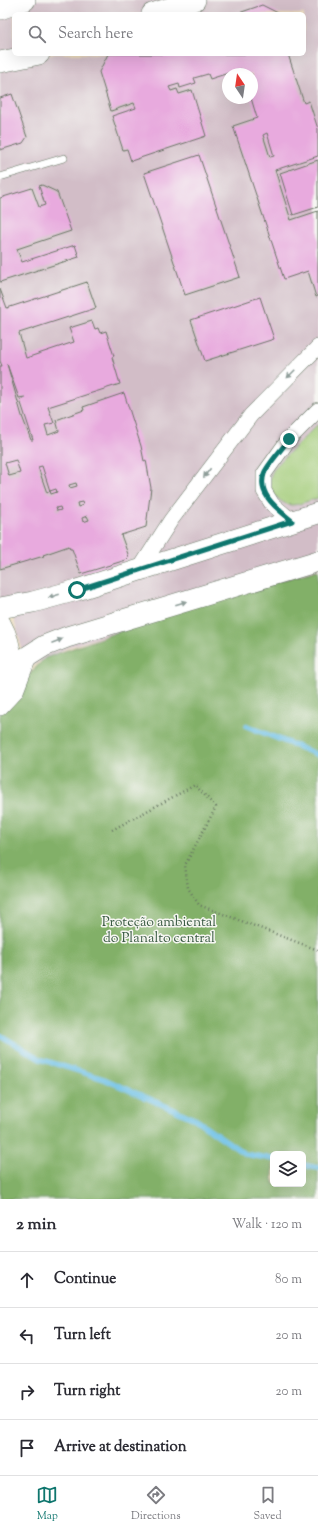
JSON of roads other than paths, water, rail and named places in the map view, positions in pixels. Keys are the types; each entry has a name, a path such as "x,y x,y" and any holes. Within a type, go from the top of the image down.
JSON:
{"street":[{"path":"0,8 25,0"},
{"path":"150,12 156,0"},
{"path":"158,12 195,0"},
{"path":"0,62 29,56"},
{"path":"139,570 171,520 251,414 318,347"},
{"path":"292,521 272,504 264,490 264,474 289,439 318,410"},
{"path":"0,608 33,602 318,513"},
{"path":"10,667 44,646 67,637 318,561"},
{"path":"0,623 7,635 11,651 10,667 5,683 0,690"},
{"path":"0,708 16,691 30,655"}],"lane":[{"path":"0,177 64,158"}],"waterway":[{"path":"247,726 318,755"},
{"path":"0,1035 40,1059 104,1079 195,1119 245,1154 270,1158"},
{"path":"306,1166 318,1168"}],"park label":[{"name":"Proteção ambiental do Planalto central","path":"159,930"}]}
